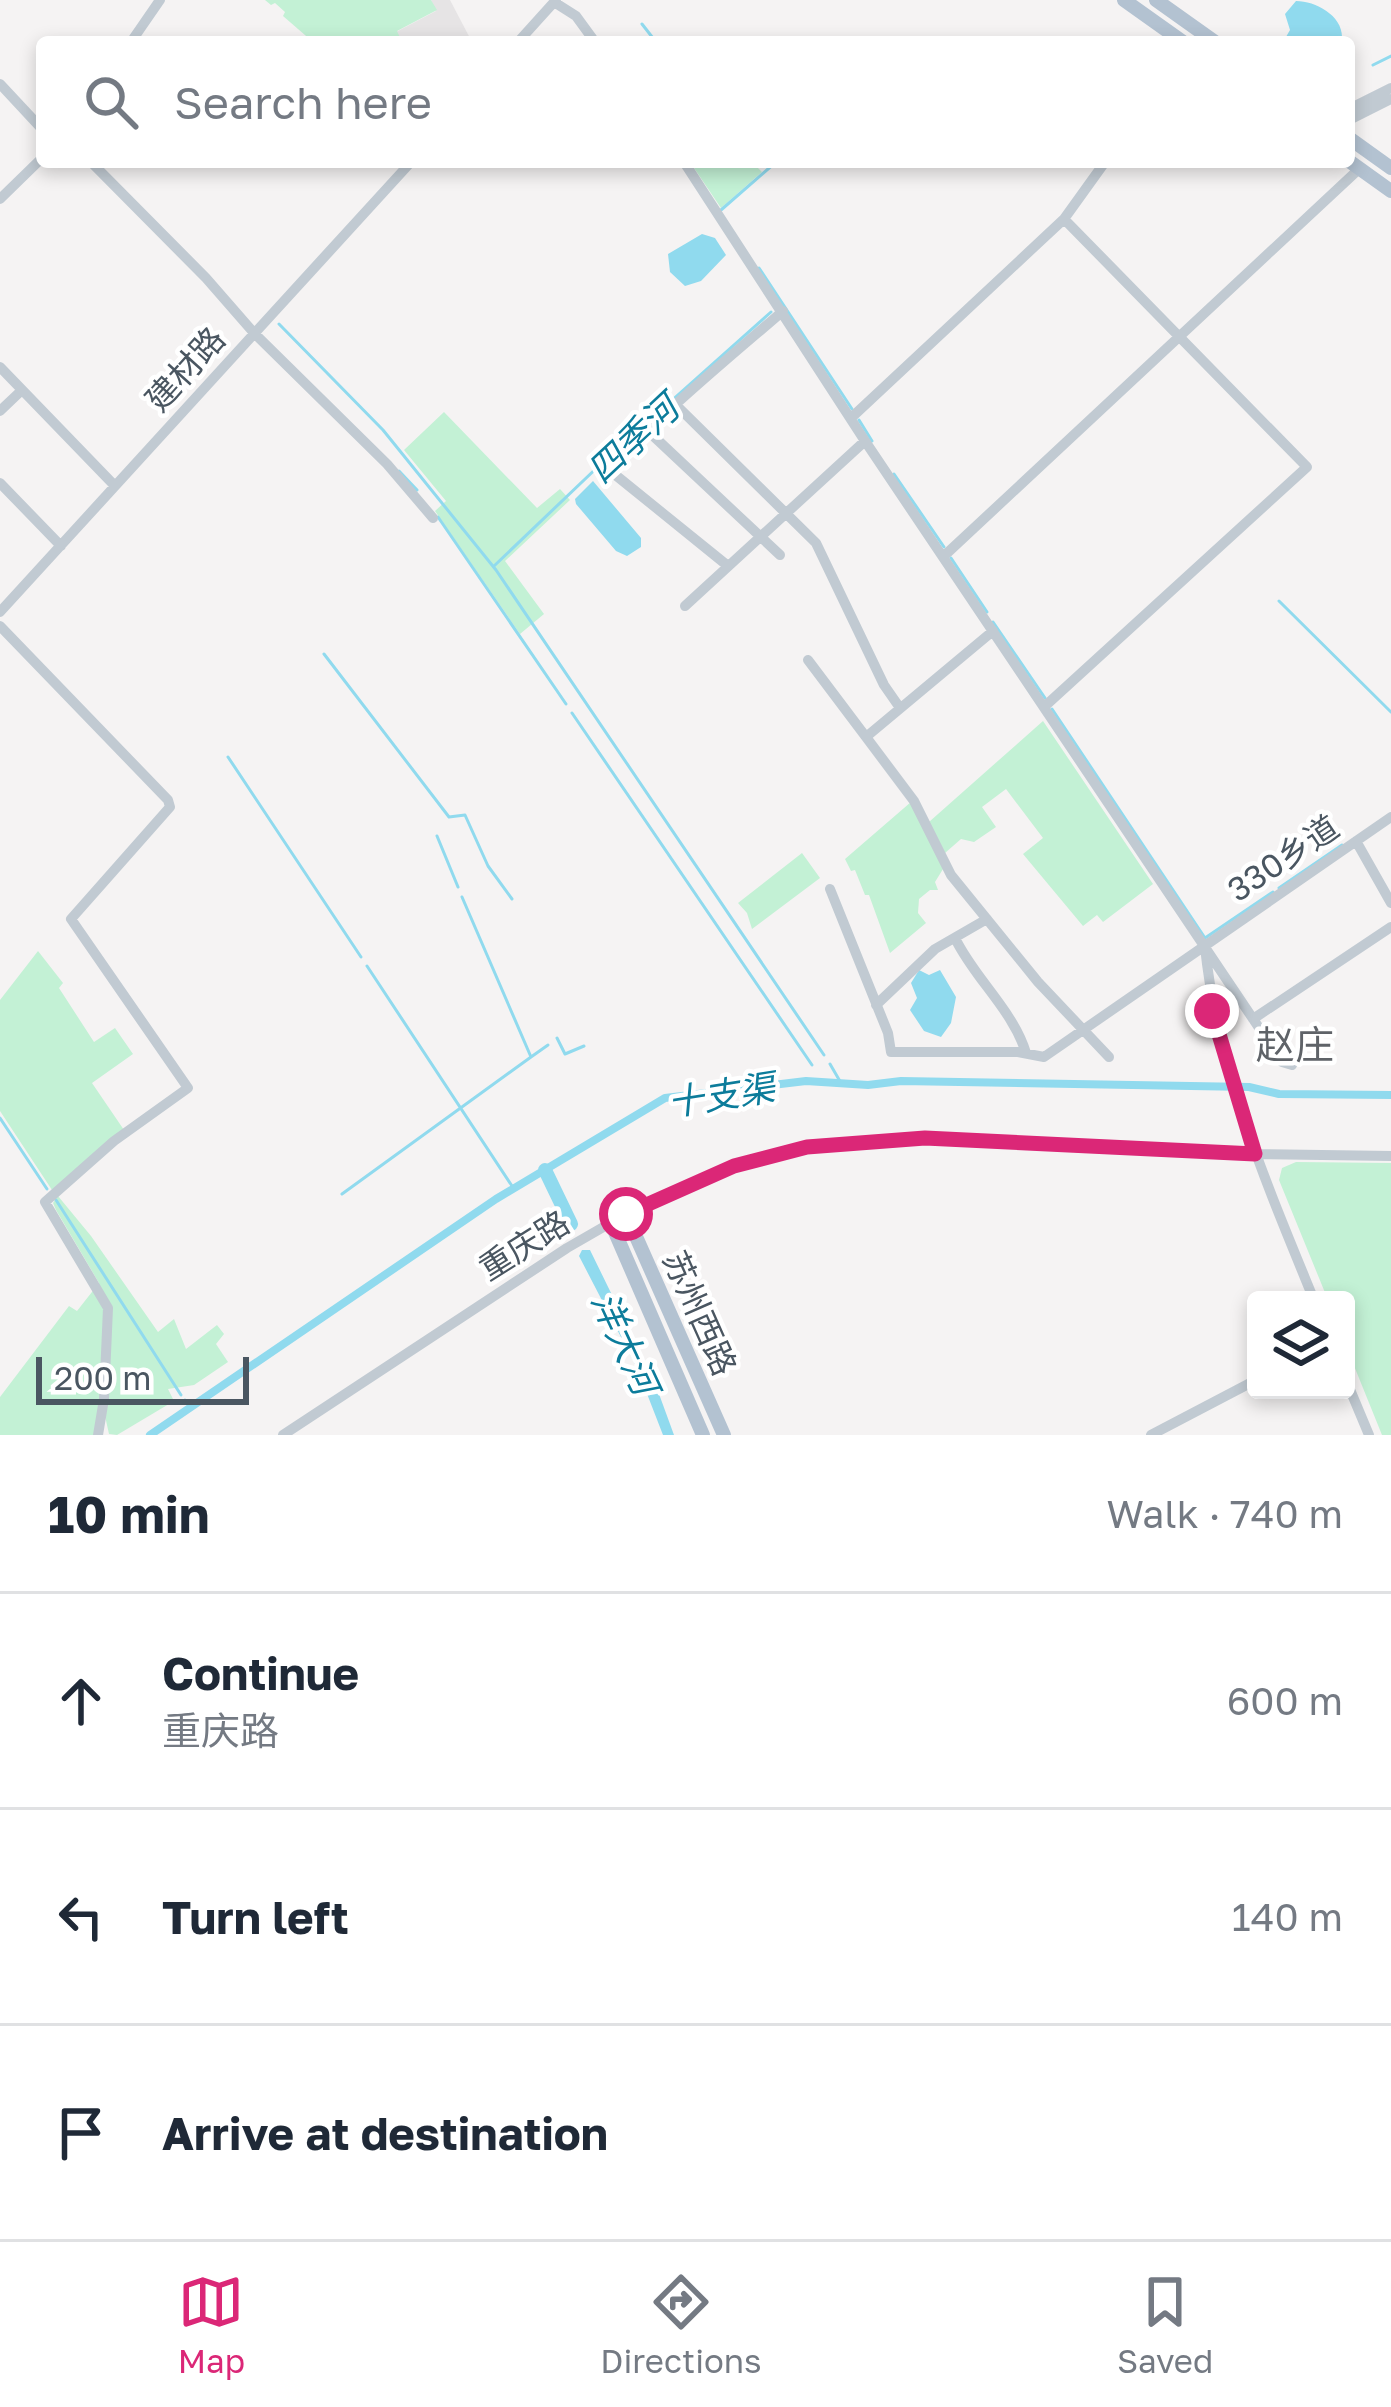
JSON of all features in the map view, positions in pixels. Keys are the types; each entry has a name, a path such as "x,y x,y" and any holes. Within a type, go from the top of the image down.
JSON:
{"main road":[{"path":"1124,0 1175,36"},
{"path":"1156,0 1207,36"},
{"path":"1355,142 1391,168"},
{"path":"1355,166 1391,191"},
{"name":"苏州西路","path":"626,1214 724,1435"},
{"name":"苏州西路","path":"611,1223 703,1435"}],"street":[{"path":"135,36 160,0"},
{"path":"523,36 555,1 576,16 591,36"},
{"path":"0,84 36,123"},
{"path":"1355,106 1391,88"},
{"path":"1355,117 1391,99"},
{"path":"1364,148 1355,126 1367,111"},
{"path":"0,199 36,164"},
{"path":"97,168 387,464 433,518"},
{"name":"建材路","path":"0,612 405,168"},
{"path":"688,168 992,632 1282,1062 1292,1065"},
{"path":"851,418 1064,219 1101,168"},
{"path":"944,556 1178,338 1351,168"},
{"path":"1045,707 1306,467 1064,219"},
{"path":"728,566 613,473 615,463 783,310"},
{"path":"0,367 115,486"},
{"path":"0,411 22,390"},
{"path":"677,406 806,529 823,554 888,694 900,708"},
{"path":"648,430 779,555"},
{"path":"685,606 865,441"},
{"path":"0,483 61,546"},
{"path":"0,626 170,807 71,919 188,1088 114,1142 45,1202 108,1308 98,1435"},
{"path":"866,737 992,632"},
{"path":"808,660 914,801 951,875 1109,1057"},
{"name":"330乡道","path":"1026,1053 1044,1057 1391,817"},
{"path":"1355,841 1391,903"},
{"path":"830,889 892,1052 1026,1053 1017,1031 970,968 955,938"},
{"path":"876,1005 929,954 987,919"},
{"path":"1253,1019 1391,927"},
{"path":"1204,944 1222,1054 1255,1154 1309,1291"},
{"name":"重庆路","path":"284,1435 626,1214 734,1166 807,1147 925,1138 1391,1156"},
{"path":"634,1278 652,1271"},
{"path":"1151,1435 1247,1385"},
{"path":"1354,1399 1369,1435"}],"shaded area":[{"path":"431,0 450,0 469,36 398,36 396,32 436,11"}],"green space":[{"path":"265,0 431,0 437,10 397,31 399,36 306,36 275,3"},
{"path":"694,168 758,168 762,172 721,208"},
{"path":"444,412 537,508 560,489 570,500 505,561 544,614 520,634 435,511 446,501 404,450"},
{"path":"1043,721 1153,884 1103,922 1097,915 1083,926 1023,854 1043,838 1006,789 982,807 996,827 974,842 961,839 945,853 929,822"},
{"path":"911,802 943,869 935,882 938,890 919,899 918,913 926,923 890,953 869,895 845,859"},
{"path":"802,853 820,878 752,929 738,903"},
{"path":"38,951 63,983 59,988 94,1042 115,1028 133,1054 92,1083 124,1130 52,1190 0,1111 0,1000"},
{"path":"1296,1162 1391,1163 1391,1435 1382,1435 1355,1368 1355,1291 1324,1291 1279,1180 1282,1168"},
{"path":"58,1196 158,1332 174,1319 186,1349 217,1325 224,1334 216,1344 228,1362 194,1385 168,1389 174,1401 117,1435 109,1434 105,1416 98,1435 0,1435 0,1397 69,1306 77,1311 99,1283 56,1210 53,1203"}],"water":[{"path":"1296,1 1312,4 1327,11 1342,36 1286,36 1290,30 1285,14"},
{"path":"702,234 715,238 726,255 701,281 685,286 670,272 668,254"},
{"path":"593,481 641,538 641,547 627,556 616,551 576,504 575,499"},
{"path":"919,970 929,975 940,970 956,997 951,1023 941,1037 924,1031 910,1010 917,998 911,983"},
{"path":"582,1250 590,1250 655,1383 674,1435 663,1435 637,1368 579,1256"}],"waterway":[{"path":"642,24 651,36"},
{"name":"四季河","path":"1373,65 1391,56"},
{"path":"721,210 769,168"},
{"path":"759,268 852,409"},
{"name":"四季河","path":"494,566 771,312"},
{"path":"279,324 383,430 496,570 824,1055"},
{"path":"859,420 872,441"},
{"path":"399,471 417,490"},
{"path":"894,474 944,547"},
{"path":"438,517 566,704"},
{"path":"951,558 987,612"},
{"path":"1279,601 1391,712"},
{"path":"993,622 1045,698"},
{"path":"324,654 449,817 465,815 488,866 512,899"},
{"path":"1052,709 1205,938 1273,892"},
{"path":"572,713 812,1065"},
{"path":"228,757 361,957"},
{"path":"437,836 458,887"},
{"path":"1279,888 1342,845"},
{"path":"462,897 531,1057 548,1045"},
{"path":"367,966 514,1189"},
{"path":"557,1038 565,1054 584,1046"},
{"path":"342,1194 531,1057"},
{"path":"830,1064 841,1083"},
{"name":"十支渠","path":"150,1435 496,1199 665,1098 806,1081 1249,1087 1279,1094 1391,1095"},
{"path":"0,1118 47,1189"},
{"name":"洋大河","path":"545,1170 571,1224"},
{"path":"56,1200 181,1395"},
{"path":"185,1400 191,1407"}],"district":[{"name":"赵庄","path":"1295,1045"}],"route":[{"path":"626,1214 734,1166 807,1147 925,1138 1255,1154 1212,1011"}]}
